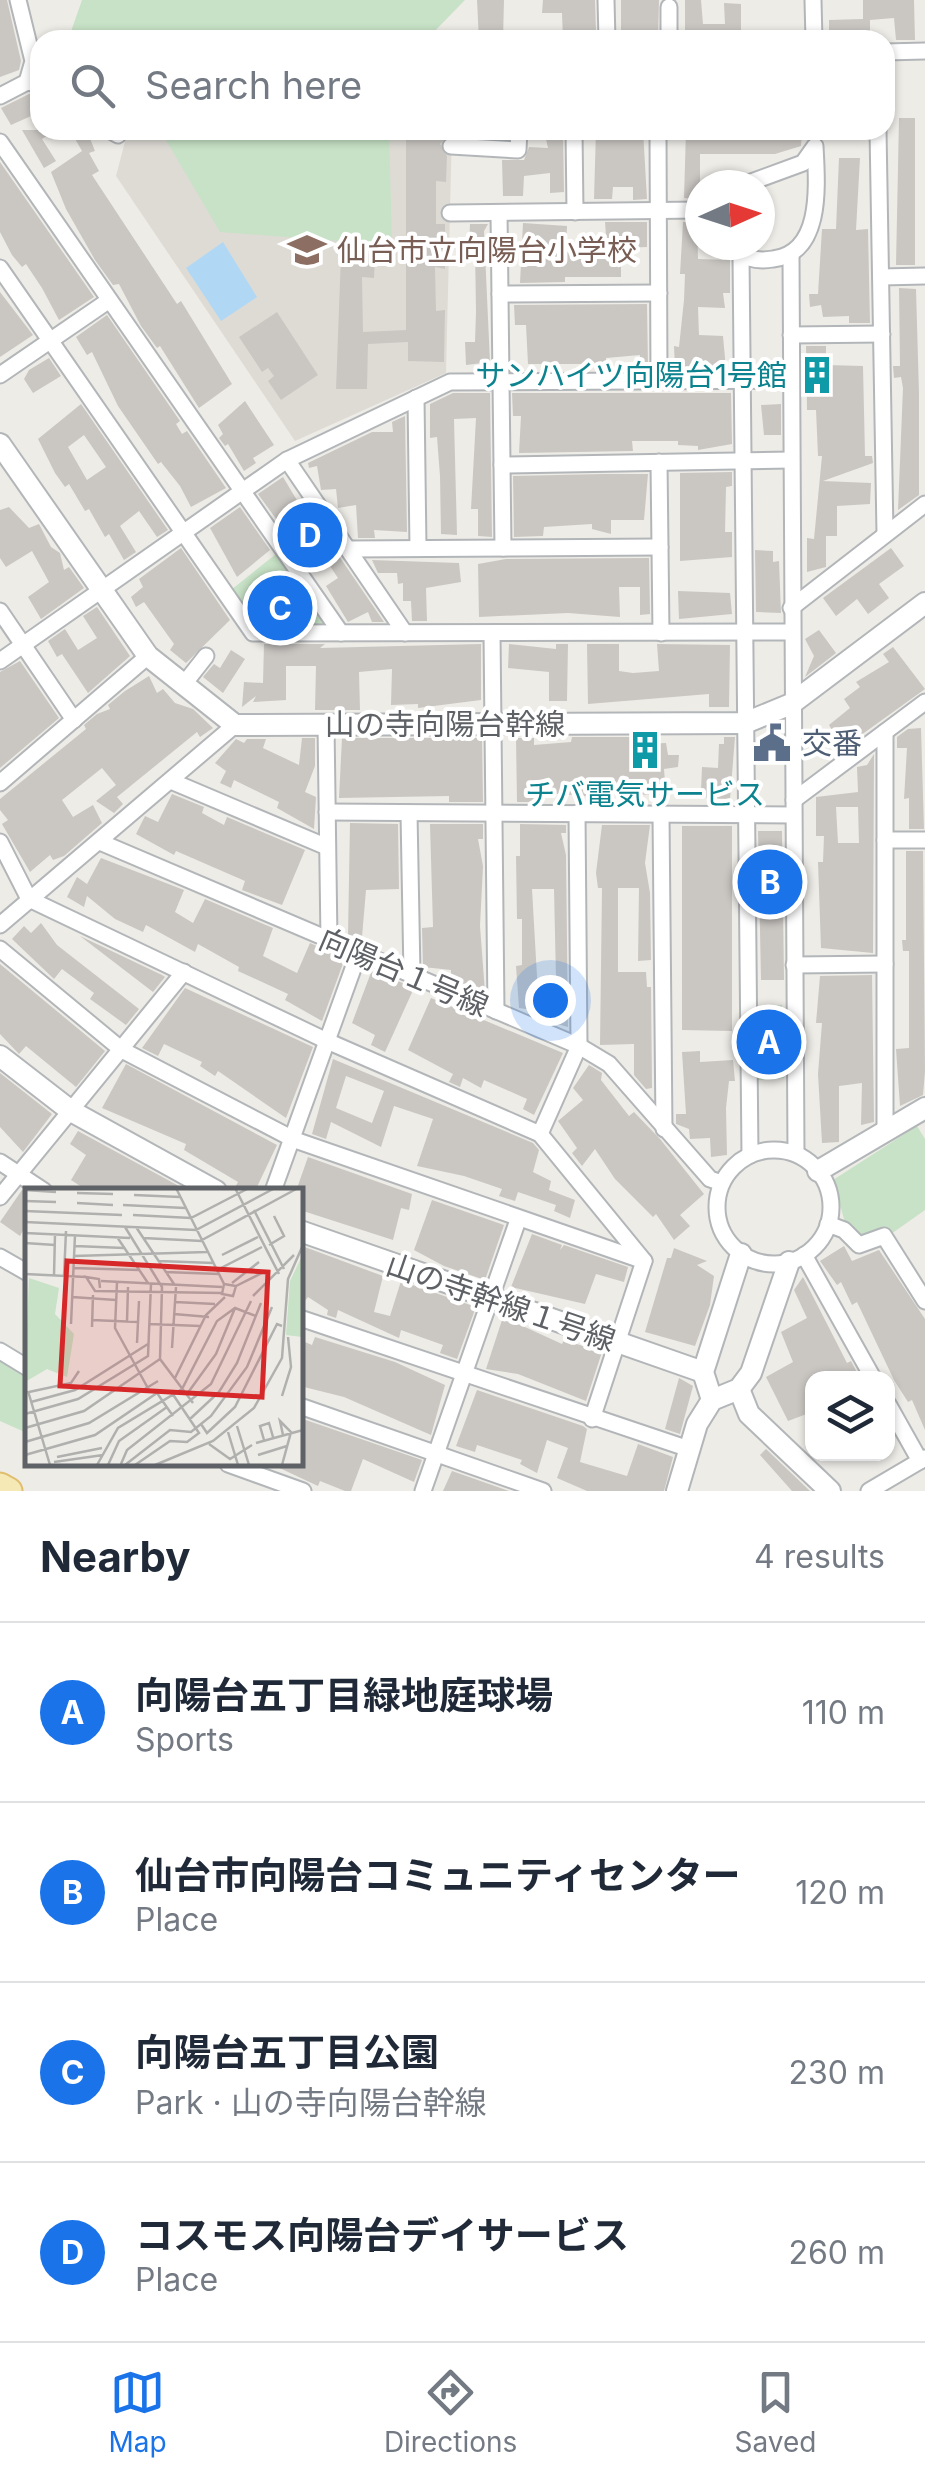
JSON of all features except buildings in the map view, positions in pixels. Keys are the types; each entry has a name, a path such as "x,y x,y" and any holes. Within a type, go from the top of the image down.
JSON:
{"main road":[{"path":"0,1486 10,1491"}],"street":[{"path":"18,0 30,42"},
{"path":"606,0 607,30"},
{"path":"813,0 814,30"},
{"path":"669,7 670,30"},
{"path":"895,52 925,52"},
{"path":"0,96 30,85"},
{"path":"451,146 518,150 518,140"},
{"path":"574,140 575,212"},
{"path":"658,140 660,380"},
{"path":"775,172 804,163 814,140"},
{"path":"775,259 790,257 802,244 815,201 815,140"},
{"path":"878,140 885,534"},
{"path":"0,142 341,633"},
{"path":"791,166 804,174 815,201"},
{"path":"450,213 685,210"},
{"path":"499,212 503,548"},
{"path":"790,257 796,1154"},
{"path":"736,260 742,380 750,1154"},
{"path":"0,268 180,534 253,633 791,632"},
{"path":"881,278 925,276"},
{"path":"500,294 659,293"},
{"path":"0,374 108,301"},
{"path":"790,335 882,334"},
{"path":"0,661 287,460 450,382 790,380"},
{"path":"416,398 418,548"},
{"path":"0,444 148,656 235,725 0,925"},
{"path":"287,460 405,633"},
{"path":"502,465 791,460"},
{"path":"659,462 660,632"},
{"path":"791,608 925,504"},
{"path":"348,549 660,546"},
{"name":"山の寺向陽台幹線","path":"235,725 745,723 791,704 925,603"},
{"path":"0,612 74,720"},
{"path":"492,633 496,1011"},
{"path":"0,783 148,656"},
{"path":"184,684 206,656"},
{"path":"327,812 744,814 794,807 925,702"},
{"path":"326,724 329,940"},
{"path":"885,1130 886,732"},
{"path":"171,781 328,847"},
{"path":"409,813 412,976"},
{"path":"540,1134 578,1046 577,814"},
{"path":"661,814 664,1128"},
{"path":"885,840 925,840"},
{"path":"0,842 29,899 327,1041 540,1134 644,1261"},
{"name":"向陽台１号線","path":"100,842 578,1046 609,1064 710,1179 722,1183"},
{"path":"0,949 122,1050 292,1138 644,1261"},
{"path":"274,1188 358,952"},
{"path":"794,965 885,964"},
{"path":"0,1197 184,972"},
{"path":"0,1056 71,1112 210,1188"},
{"path":"818,1170 885,1130 922,1117"},
{"path":"682,1488 697,1424 712,1400 739,1389 751,1372 796,1258 828,1224 830,1196 818,1170 796,1154 780,1150 750,1154 722,1183 718,1198 720,1224 741,1254 764,1263 796,1258"},
{"path":"0,1162 39,1188"},
{"path":"422,1491 518,1220"},
{"path":"828,1224 844,1230 859,1245 884,1236 925,1302"},
{"name":"山の寺幹線１号線","path":"302,1231 704,1372"},
{"path":"712,1400 704,1372 741,1254"},
{"path":"0,1256 25,1271"},
{"path":"796,1258 869,1371"},
{"path":"592,1419 644,1261"},
{"path":"302,1319 689,1450"},
{"path":"0,1351 25,1366"},
{"path":"739,1389 749,1414 830,1491"},
{"path":"302,1407 543,1491"},
{"path":"869,1491 922,1459 895,1415"},
{"path":"234,1466 303,1491"}],"shaded area":[{"name":"仙台市立向陽台小学校","path":"125,140 452,140 446,373 295,441 116,176"}],"green space":[{"path":"82,0 465,0 436,30 72,30"},
{"path":"166,140 389,140 392,245 220,232"},
{"path":"276,554 330,626 259,627 231,590"},
{"path":"782,1005 784,1078 757,1080 754,1006"},
{"path":"917,1126 925,1139 925,1210 891,1234 887,1228 863,1240 846,1226 833,1180"},
{"path":"0,1356 25,1371 25,1432 0,1421"}],"water":[{"path":"223,242 257,297 221,321 186,268"}],"place":[{"name":"仙台市立向陽台小学校","path":"307,250"},
{"name":"サンハイツ向陽台1号館","path":"817,375"},
{"name":"コスモス向陽台デイサービス","path":"310,535"},
{"name":"向陽台五丁目公園","path":"280,608"},
{"name":"交番","path":"772,743"},
{"name":"チバ電気サービス","path":"645,750"},
{"name":"仙台市向陽台コミュニティセンター","path":"770,882"},
{"name":"向陽台五丁目緑地庭球場","path":"769,1042"}]}
